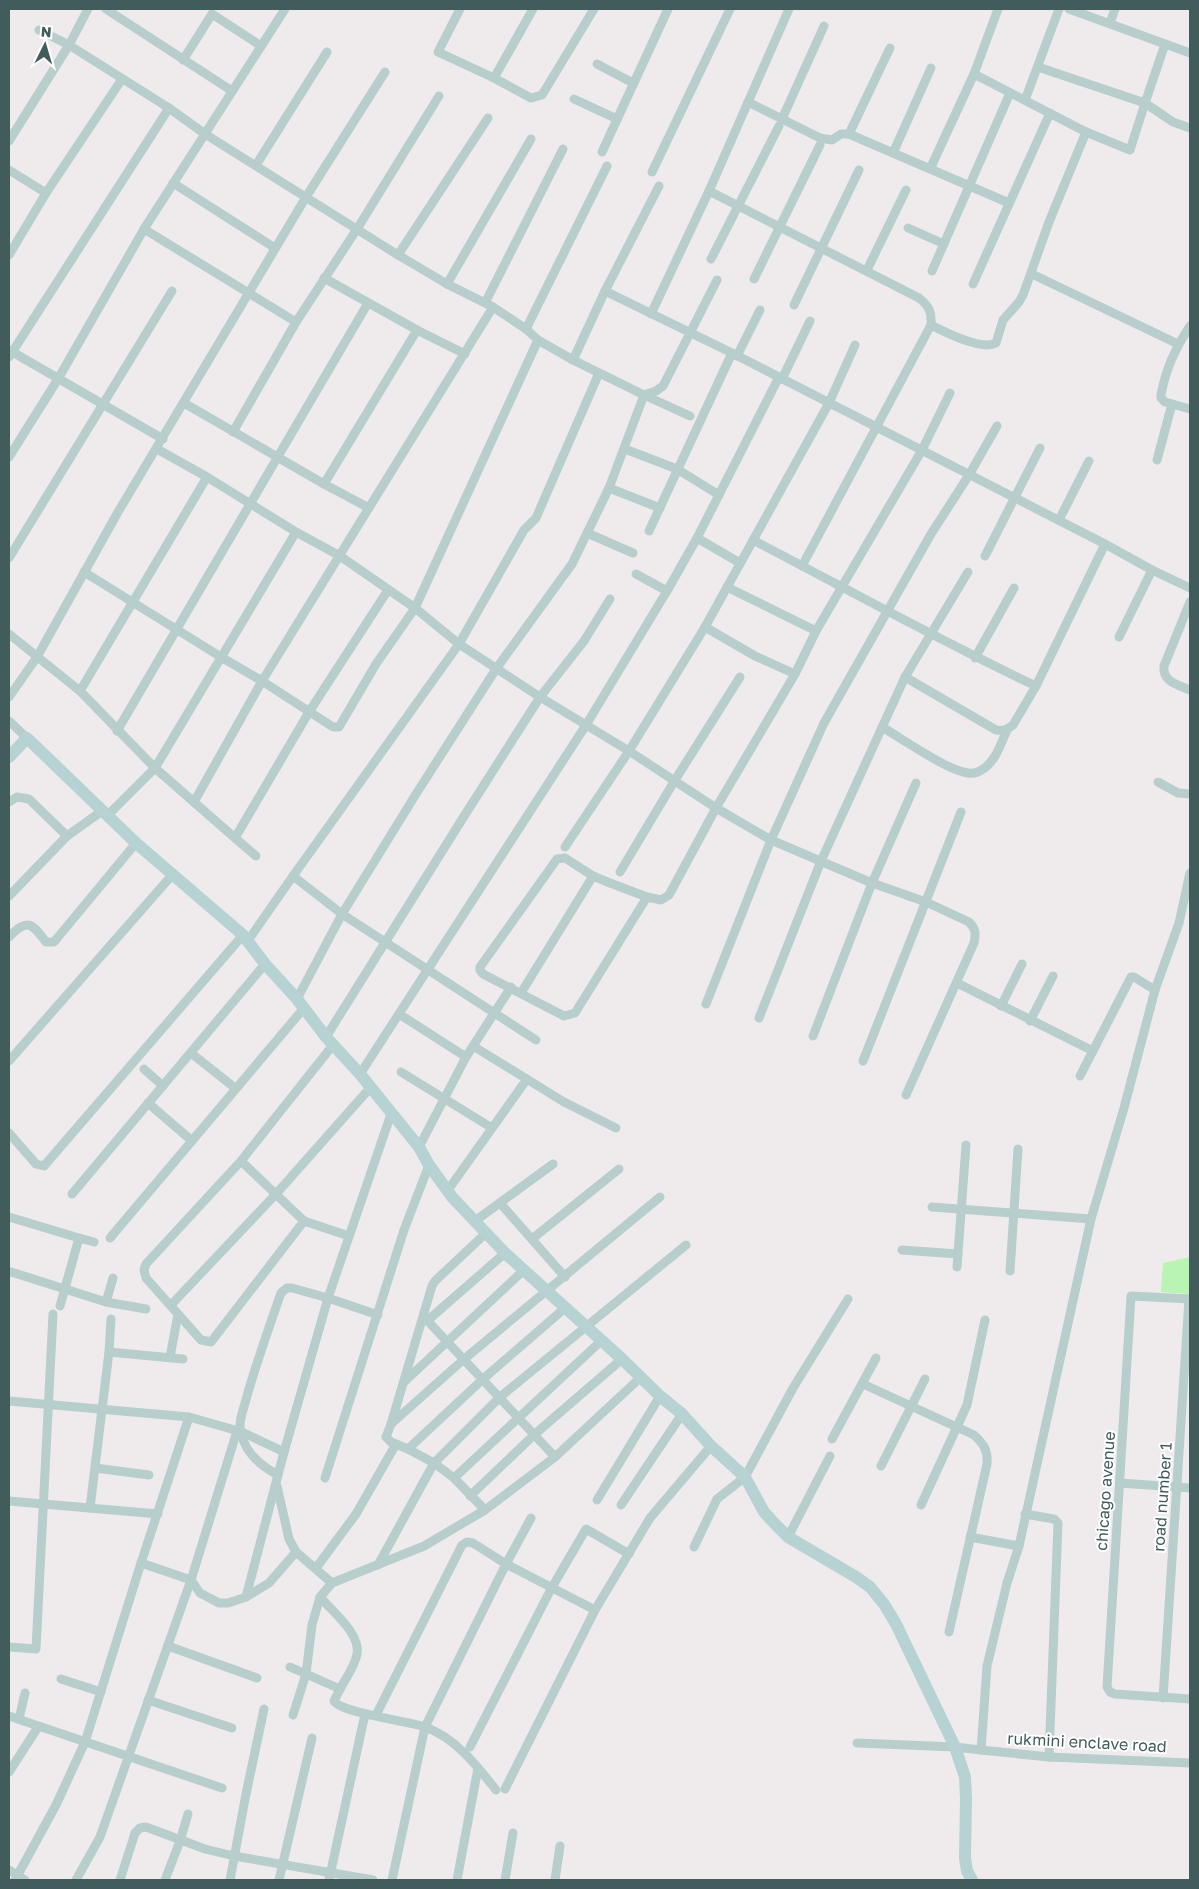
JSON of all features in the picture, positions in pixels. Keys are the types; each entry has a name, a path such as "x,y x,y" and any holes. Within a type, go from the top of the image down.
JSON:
{"street":[{"path":"9,141 69,45 88,9"},
{"path":"106,9 232,91"},
{"path":"9,457 58,379 144,229 285,9"},
{"path":"460,9 438,52 494,78 531,98 542,95 594,9"},
{"path":"494,78 533,9"},
{"path":"602,152 668,9"},
{"path":"652,172 730,9"},
{"path":"651,314 709,191 788,9"},
{"path":"930,169 974,74 998,9"},
{"path":"1025,100 1059,9"},
{"path":"1069,9 1190,54"},
{"path":"1110,24 1115,9"},
{"path":"183,60 212,14 261,46"},
{"path":"711,259 780,122 824,26"},
{"path":"39,30 69,45 169,108 205,134 398,255 447,284 489,305 526,329 538,340 572,360 690,416"},
{"path":"974,74 1086,132 1130,150 1164,44"},
{"path":"849,134 890,48"},
{"path":"256,165 327,52"},
{"path":"597,64 633,83"},
{"path":"1038,67 1145,103 1173,122 1190,128"},
{"path":"893,153 932,68"},
{"path":"9,697 36,657 118,512 275,248 385,72"},
{"path":"9,255 46,193 122,79"},
{"path":"932,271 1010,93"},
{"path":"233,432 296,322 440,96"},
{"path":"574,99 617,119"},
{"path":"748,102 780,122 826,140 832,140 841,134 849,134 1009,203"},
{"path":"163,439 10,353 169,108"},
{"path":"973,284 1050,113"},
{"path":"398,255 488,118"},
{"path":"931,325 950,335 980,344 993,345 998,340 1003,320 1019,302 1032,274 1049,222 1086,132"},
{"path":"447,284 531,139"},
{"path":"754,279 820,145"},
{"path":"194,802 262,681 465,354 563,148"},
{"path":"526,329 607,166"},
{"path":"9,170 46,193"},
{"path":"794,305 859,170"},
{"path":"173,184 275,248"},
{"path":"572,360 605,291 660,186"},
{"path":"867,270 906,190"},
{"path":"709,191 919,298 929,306 932,316 931,325 802,566"},
{"path":"908,228 944,244"},
{"path":"144,229 296,322"},
{"path":"1032,274 1178,344"},
{"path":"324,278 417,330 465,354"},
{"path":"644,395 656,391 663,386 717,280"},
{"path":"9,558 172,291"},
{"path":"605,291 734,354 1190,588"},
{"path":"117,731 368,303"},
{"path":"649,531 677,469 734,354 760,310"},
{"path":"360,1074 586,725 697,538 810,321"},
{"path":"1190,326 1178,344 1164,374 1161,395 1162,400 1190,409"},
{"path":"324,484 417,330"},
{"path":"84,572 336,728 341,725 376,664 415,608 538,340"},
{"path":"566,847 629,751 727,588 829,403 855,345"},
{"path":"9,1133 36,1164 44,1166 245,939 293,876 459,644 524,530 536,518 599,373"},
{"path":"647,897 575,1013 564,1016 483,974 480,970 480,966 555,860 565,858 594,876 647,897 661,900 669,895 716,808 795,674 816,631 922,450 950,393"},
{"path":"110,1238 235,1088 300,1004 342,914 416,794 496,669 572,564 609,488 644,395"},
{"path":"184,403 369,508"},
{"path":"1157,460 1172,404"},
{"path":"706,1004 771,840 824,723 931,534 969,475 997,426"},
{"path":"986,556 1040,448"},
{"path":"157,449 340,556 415,608 459,644 496,669 675,780 716,808 771,840 872,883 926,902 969,922 974,927 976,933 974,943 906,1095"},
{"path":"625,449 677,469 719,495"},
{"path":"1058,520 1089,461"},
{"path":"80,691 206,477"},
{"path":"609,488 660,508"},
{"path":"9,896 67,836 105,813 155,768 296,532"},
{"path":"587,533 633,553"},
{"path":"697,538 740,563"},
{"path":"753,540 975,658 1036,686"},
{"path":"882,727 954,769 967,773 979,772 989,765 1007,730 1013,725 1036,686 1105,544"},
{"path":"1119,637 1152,570"},
{"path":"759,1018 821,861 905,677 968,572"},
{"path":"636,574 666,591"},
{"path":"727,588 816,631"},
{"path":"975,658 1014,588"},
{"path":"235,838 309,712 388,590"},
{"path":"304,1221 211,1342 201,1340 146,1278 144,1270 146,1264 241,1161 329,1041 385,941 540,697 584,641 610,599"},
{"path":"1190,602 1163,671 1168,680 1190,690"},
{"path":"705,626 754,656 795,674"},
{"path":"9,634 80,691 155,768 256,856"},
{"path":"620,872 740,677"},
{"path":"905,677 996,730 1007,730"},
{"path":"9,721 136,843 245,939 329,1041 360,1074 419,1147 429,1165 474,1221 586,1328 682,1414 711,1446 745,1477 764,1512 788,1537 870,1587 884,1604 896,1624 955,1747 965,1777 965,1858 967,1871 972,1880"},
{"path":"9,757 26,738"},
{"path":"1158,782 1178,793 1190,794"},
{"path":"813,1036 872,883 916,783"},
{"path":"9,802 17,797 29,799 67,836"},
{"path":"863,1061 961,812"},
{"path":"9,937 18,927 30,925 34,926 48,943 54,942 136,843"},
{"path":"981,1750 987,1666 1007,1583 1019,1546 1091,1219 1124,1108 1155,990 1179,923 1190,872"},
{"path":"9,1061 173,874"},
{"path":"293,876 342,914 536,1040"},
{"path":"521,993 594,876"},
{"path":"1179,923 1190,924"},
{"path":"72,1194 265,964"},
{"path":"1001,1006 1022,964"},
{"path":"1030,1021 1053,976"},
{"path":"1080,1076 1131,977 1155,990"},
{"path":"957,983 1093,1051"},
{"path":"419,1147 466,1058 511,988"},
{"path":"399,1014 466,1058"},
{"path":"473,1046 564,1102 616,1128"},
{"path":"191,1053 235,1088"},
{"path":"144,1068 163,1086"},
{"path":"401,1072 492,1128"},
{"path":"448,1190 527,1079"},
{"path":"171,1305 276,1194 370,1088"},
{"path":"148,1103 191,1140"},
{"path":"246,1597 284,1452 328,1298 391,1114"},
{"path":"957,1267 966,1145"},
{"path":"1010,1271 1018,1149"},
{"path":"241,1161 304,1221 349,1236"},
{"path":"474,1221 553,1164"},
{"path":"325,1478 404,1230 429,1165"},
{"path":"532,1239 619,1169"},
{"path":"391,1424 464,1360 660,1197"},
{"path":"500,1203 565,1277"},
{"path":"932,1207 1091,1219"},
{"path":"9,1217 94,1242"},
{"path":"485,1510 454,1478 434,1463 408,1448 390,1442 386,1437 425,1319 435,1280 486,1233"},
{"path":"60,1306 79,1238"},
{"path":"378,1565 434,1463 500,1397 686,1245"},
{"path":"902,1250 958,1254"},
{"path":"425,1319 505,1252"},
{"path":"402,1384 524,1270"},
{"path":"11,1272 106,1302 146,1309"},
{"path":"106,1302 113,1278"},
{"path":"76,1880 100,1837 168,1646 239,1431 255,1367 281,1293 287,1288 292,1288 378,1315"},
{"name":"chicago avenue","path":"1163,1698 1115,1694 1110,1692 1107,1687 1131,1296 1190,1299"},
{"path":"694,1547 717,1499 745,1477 793,1388 848,1299"},
{"name":"road number 1","path":"1163,1698 1190,1299"},
{"path":"408,1448 483,1379 565,1308"},
{"path":"9,1648 36,1649 53,1314"},
{"path":"170,1357 178,1314"},
{"path":"90,1508 109,1352 111,1319"},
{"path":"425,1319 555,1457"},
{"path":"921,1505 967,1405 985,1320"},
{"path":"454,1478 601,1341"},
{"path":"109,1352 183,1359"},
{"path":"832,1439 876,1358"},
{"path":"470,1496 535,1434 622,1359"},
{"path":"292,1715 306,1674 309,1640 320,1597 332,1583 424,1546 485,1510 555,1457 640,1377"},
{"path":"881,1466 925,1379"},
{"path":"863,1384 974,1435 982,1442 988,1453 949,1632"},
{"path":"597,1500 660,1396"},
{"path":"9,1401 190,1417 239,1431 284,1452"},
{"path":"621,1505 682,1414"},
{"path":"9,1870 19,1879 85,1742 141,1563 190,1417"},
{"path":"239,1431 250,1454 277,1479 289,1539 296,1552 332,1583"},
{"path":"316,1568 356,1514 396,1444"},
{"path":"320,1597 352,1632 358,1647 353,1665 334,1701 336,1704 365,1714 425,1727 448,1740 501,1790 594,1610 650,1518 711,1446"},
{"path":"788,1537 830,1456"},
{"path":"95,1468 149,1474"},
{"path":"1120,1483 1190,1488"},
{"path":"9,1501 158,1514"},
{"path":"1025,1514 1054,1519 1058,1523 1049,1756"},
{"path":"392,1880 425,1727 531,1518"},
{"path":"470,1747 551,1589 586,1529 629,1554"},
{"path":"970,1537 1019,1546"},
{"path":"376,1715 462,1545 467,1542 473,1543 551,1589 594,1610"},
{"path":"141,1563 191,1580 200,1593 220,1603 228,1604 246,1597 269,1583 296,1552"},
{"path":"168,1646 257,1678"},
{"path":"290,1667 340,1688"},
{"path":"61,1679 101,1692"},
{"path":"19,1720 25,1693"},
{"path":"1163,1698 1190,1699"},
{"path":"148,1700 232,1728"},
{"path":"230,1880 264,1709"},
{"path":"330,1877 365,1714"},
{"path":"9,1716 222,1788"},
{"path":"9,1772 38,1727"},
{"path":"279,1880 312,1738"},
{"name":"rukmini enclave road","path":"857,1743 955,1747 1049,1756 1190,1763"},
{"path":"457,1880 478,1768"},
{"path":"165,1880 188,1814"},
{"path":"120,1880 135,1833 140,1828 146,1828 180,1841 234,1856 282,1864 330,1877 373,1880"},
{"path":"506,1880 513,1834"},
{"path":"555,1880 560,1846"}],"green space":[{"path":"1190,1257 1190,1294 1161,1292 1163,1263"}]}
